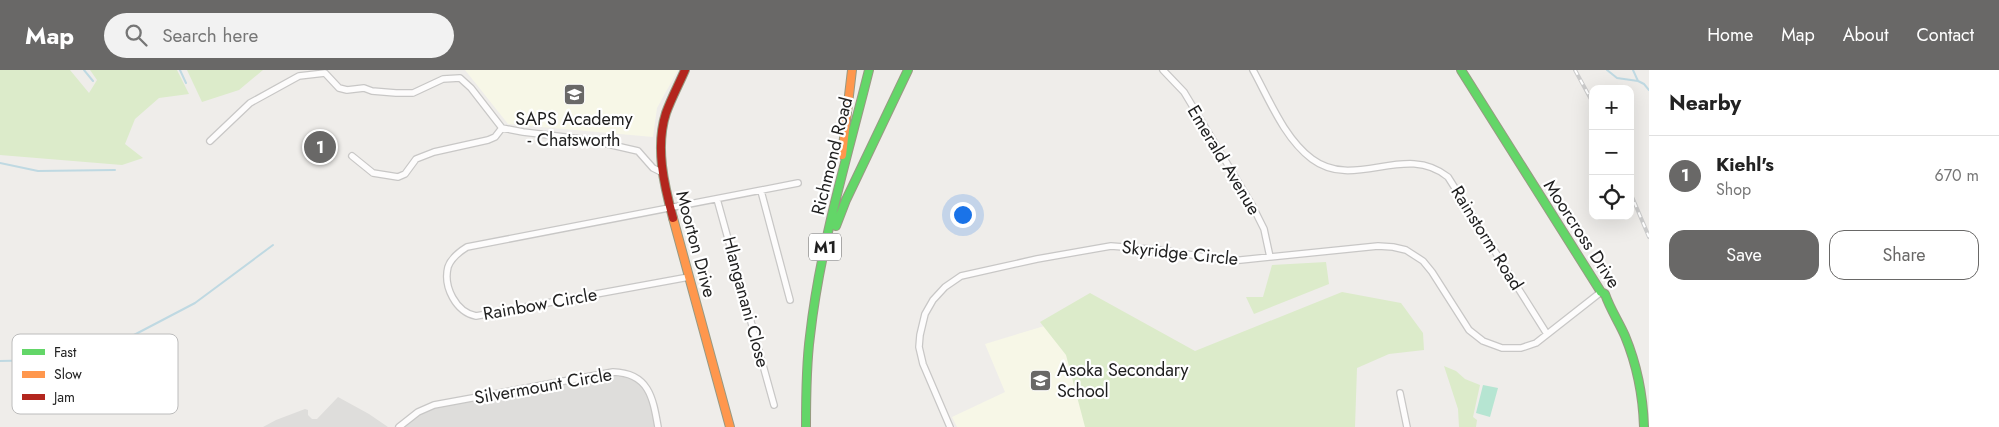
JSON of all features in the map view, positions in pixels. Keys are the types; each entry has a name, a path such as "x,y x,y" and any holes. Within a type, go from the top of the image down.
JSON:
{"main road":[{"name":"Moorton Drive","path":"685,70 671,101 663,126 661,150 663,173 670,208 730,427"},
{"path":"833,215 847,125 852,70"},
{"name":"Richmond Road","path":"806,427 806,375 813,302 869,70"},
{"path":"813,302 846,200 908,70"},
{"name":"Moorcross Drive","path":"1461,70 1600,292 1605,294 1625,336 1636,366 1641,387 1644,427"}],"street":[{"name":"Emerald Avenue","path":"1163,70 1184,92 1252,205 1264,229 1270,257"},
{"name":"Rainstorm Road","path":"1252,70 1292,139 1305,153 1320,164 1345,171 1420,163 1435,168 1448,177 1547,334"},
{"path":"210,141 250,103 299,76 318,72 325,73 339,88 347,90 364,88 396,94 413,93 443,79 460,78 471,88 502,128 590,140 638,151 653,168 663,173"},
{"path":"352,156 374,174 398,177 405,174 416,159 434,152 488,140 495,137 502,128"},
{"name":"Rainbow Circle","path":"690,277 476,316 470,315 458,307 449,288 447,272 450,262 467,247 798,183"},
{"path":"761,190 790,300"},
{"name":"Hlanganani Close","path":"717,199 774,405"},
{"name":"Skyridge Circle","path":"950,427 922,364 920,335 925,314 933,300 945,287 962,276 1037,259 1111,246 1161,250 1231,261 1370,247 1398,247 1411,252 1428,266 1469,330 1483,341 1502,348 1520,348 1536,343 1600,292"},
{"name":"Silvermount Circle","path":"399,427 409,417 434,405 613,372 627,374 644,384 652,397 658,427"},
{"path":"1400,393 1407,427"}],"shaded area":[{"name":"SAPS Academy - Chatsworth","path":"465,70 678,70 657,108 653,137 508,124"},
{"name":"Asoka Secondary School","path":"1051,324 1079,368 1087,427 957,427 952,417 1005,392 985,344"},
{"path":"619,371 644,384 659,427 399,427 424,408"},
{"path":"338,397 388,427 263,427 305,409 308,410 308,415 312,419 317,419"}],"green space":[{"path":"0,70 70,70 89,93 97,80 90,70 177,70 189,94 159,98 135,119 125,144 143,158 122,165 0,155"},
{"path":"187,70 263,70 239,90 202,102"},
{"path":"1326,262 1329,284 1254,314 1246,297 1263,297 1272,265"},
{"path":"1342,292 1401,303 1423,333 1424,350 1389,354 1357,368 1355,427 1085,427 1066,355 1040,322 1090,293 1195,351"},
{"path":"1444,366 1456,371 1465,379 1480,385 1473,417 1477,420 1476,427 1459,427 1458,409"},
{"path":"1483,385 1498,388 1490,417 1476,413"}],"waterway":[{"path":"84,70 93,81"},
{"path":"180,70 186,83"},
{"path":"1607,70 1617,78 1638,81"},
{"path":"1633,70 1638,81 1649,90"},
{"path":"0,163 38,171 115,170"},
{"path":"136,334 195,303 273,245"},
{"path":"0,361 12,361"}],"railway":[{"path":"1575,70 1589,96"},
{"path":"1634,201 1649,237"}],"traffic: fast":[{"path":"806,427 806,382 809,347 820,269 869,70"},
{"path":"836,226 846,200 908,70"},
{"path":"1461,70 1601,292 1605,294 1633,358 1641,392 1644,427"}],"traffic: slow":[{"path":"842,155 852,70"},
{"path":"673,218 730,427"}],"traffic: jam":[{"path":"673,218 662,166 661,139 666,113 685,70"}],"place":[{"name":"SAPS Academy - Chatsworth","path":"574,94"},
{"name":"Kiehl's","path":"320,147"},
{"name":"Asoka Secondary School","path":"1041,380"}]}
